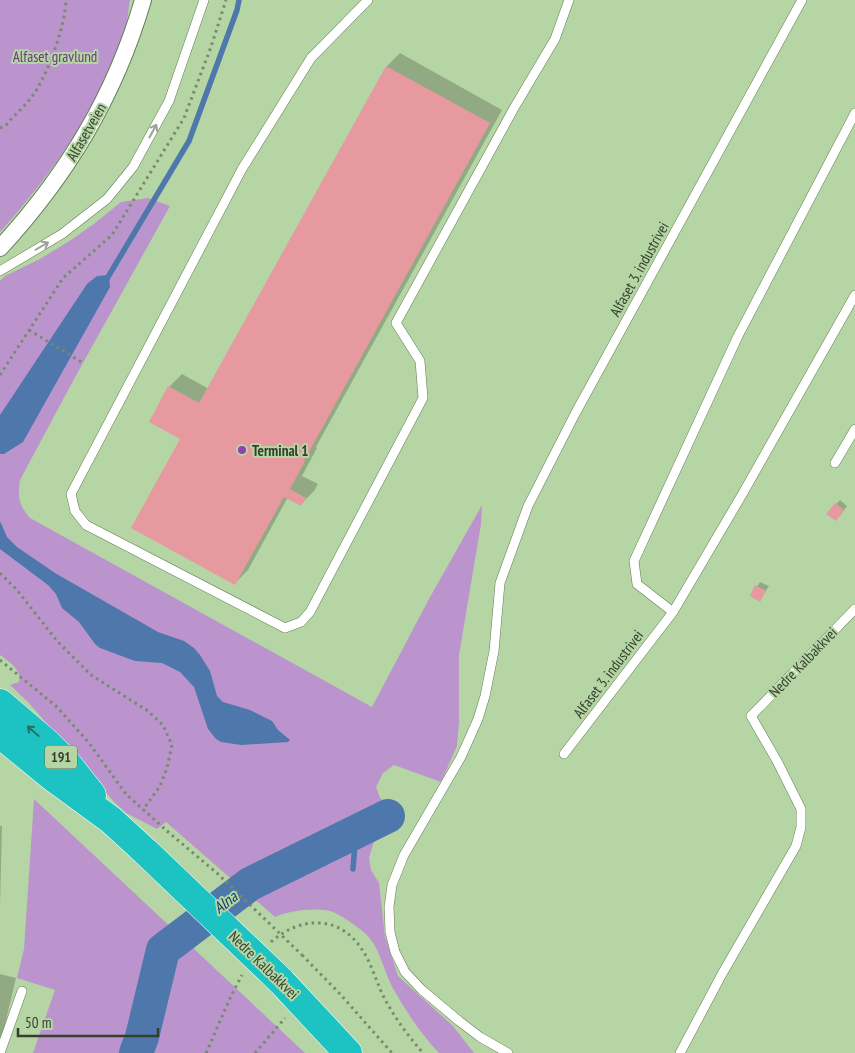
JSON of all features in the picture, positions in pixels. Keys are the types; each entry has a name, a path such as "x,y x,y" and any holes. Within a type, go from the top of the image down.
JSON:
{"highway":[{"name":"Nedre Kalbakkvei","path":"0,703 66,762 111,820"},
{"name":"Nedre Kalbakkvei","path":"0,734 51,776 111,820 280,980 348,1053"}],"street":[{"name":"Alfasetveien","path":"0,248 33,210 78,148 120,67 143,0"}],"lane":[{"path":"0,271 62,234 107,199 133,167 170,101 204,0"},
{"path":"368,0 311,58 242,169 71,494 75,511 86,525 285,628 301,622 310,612 423,398 420,361 396,322 514,108 555,38 568,0"},
{"name":"Alfaset 3. industrivei","path":"508,1053 480,1037 459,1021 422,990 405,972 392,943 389,906 392,886 404,856 461,757 478,719 485,696 494,651 500,583 528,506 576,414 802,0"},
{"path":"673,612 637,584 634,560 738,336 855,113"},
{"name":"Alfaset 3. industrivei","path":"564,754 673,612 855,295"},
{"path":"835,463 855,430"},
{"name":"Nedre Kalbakkvei","path":"680,1053 722,974 796,846 801,827 801,808 751,716 855,609"},
{"path":"0,1053 22,991"}],"path":[{"path":"0,128 6,124 37,90 57,42 65,12 66,0"},
{"path":"29,330 83,363"},
{"path":"0,573 17,590 57,641 91,676 148,711 163,724 172,745 167,768 160,786 143,810"},
{"path":"0,660 57,707 89,743 126,794 218,874 302,955 328,981 392,1053"},
{"path":"254,1053 300,1000"}],"green space":[{"name":"Alfaset gravlund","path":"0,0 130,0 126,27 115,57 89,111 56,163 0,232"},
{"path":"148,198 170,206 20,480 19,496 21,504 30,518 372,707 429,599 482,505 481,524 459,655 457,746 441,782 394,765 383,773 376,787 380,798 389,806 370,817 375,838 369,858 371,870 379,883 385,937 398,976 453,1026 474,1053 439,1053 420,1031 399,999 372,941 364,932 351,923 335,913 322,910 296,911 275,917 166,822 157,829 126,813 114,802 29,703 10,685 19,682 19,673 14,666 0,655 0,281 5,276 40,259 71,240 121,202"},
{"path":"34,799 305,1053 33,1053 55,990 17,978 24,949"}],"water":[{"path":"109,275 110,287 23,442 4,454 0,454 0,415 87,284 97,276"},
{"path":"0,521 7,537 17,547 55,573 158,632 184,641 194,648 210,671 217,696 223,702 250,710 272,721 278,730 290,740 288,742 241,745 221,742 216,739 208,729 194,687 180,672 162,663 135,661 100,648 95,644 79,622 62,608 56,594 48,585 0,549"}],"building":[{"path":"386,66 490,123 290,489 306,498 301,506 284,497 235,585 131,528 180,439 149,422 168,386 199,403"},
{"path":"835,503 844,510 836,521 826,514"},
{"path":"755,585 766,591 760,602 750,596"}],"waterway":[{"path":"105,282 189,141 239,0"},
{"name":"Alna","path":"136,1053 142,1037 163,950 250,884 388,816"},
{"path":"353,869 355,844 363,829"}],"place":[{"name":"Terminal 1","path":"242,450"}]}
